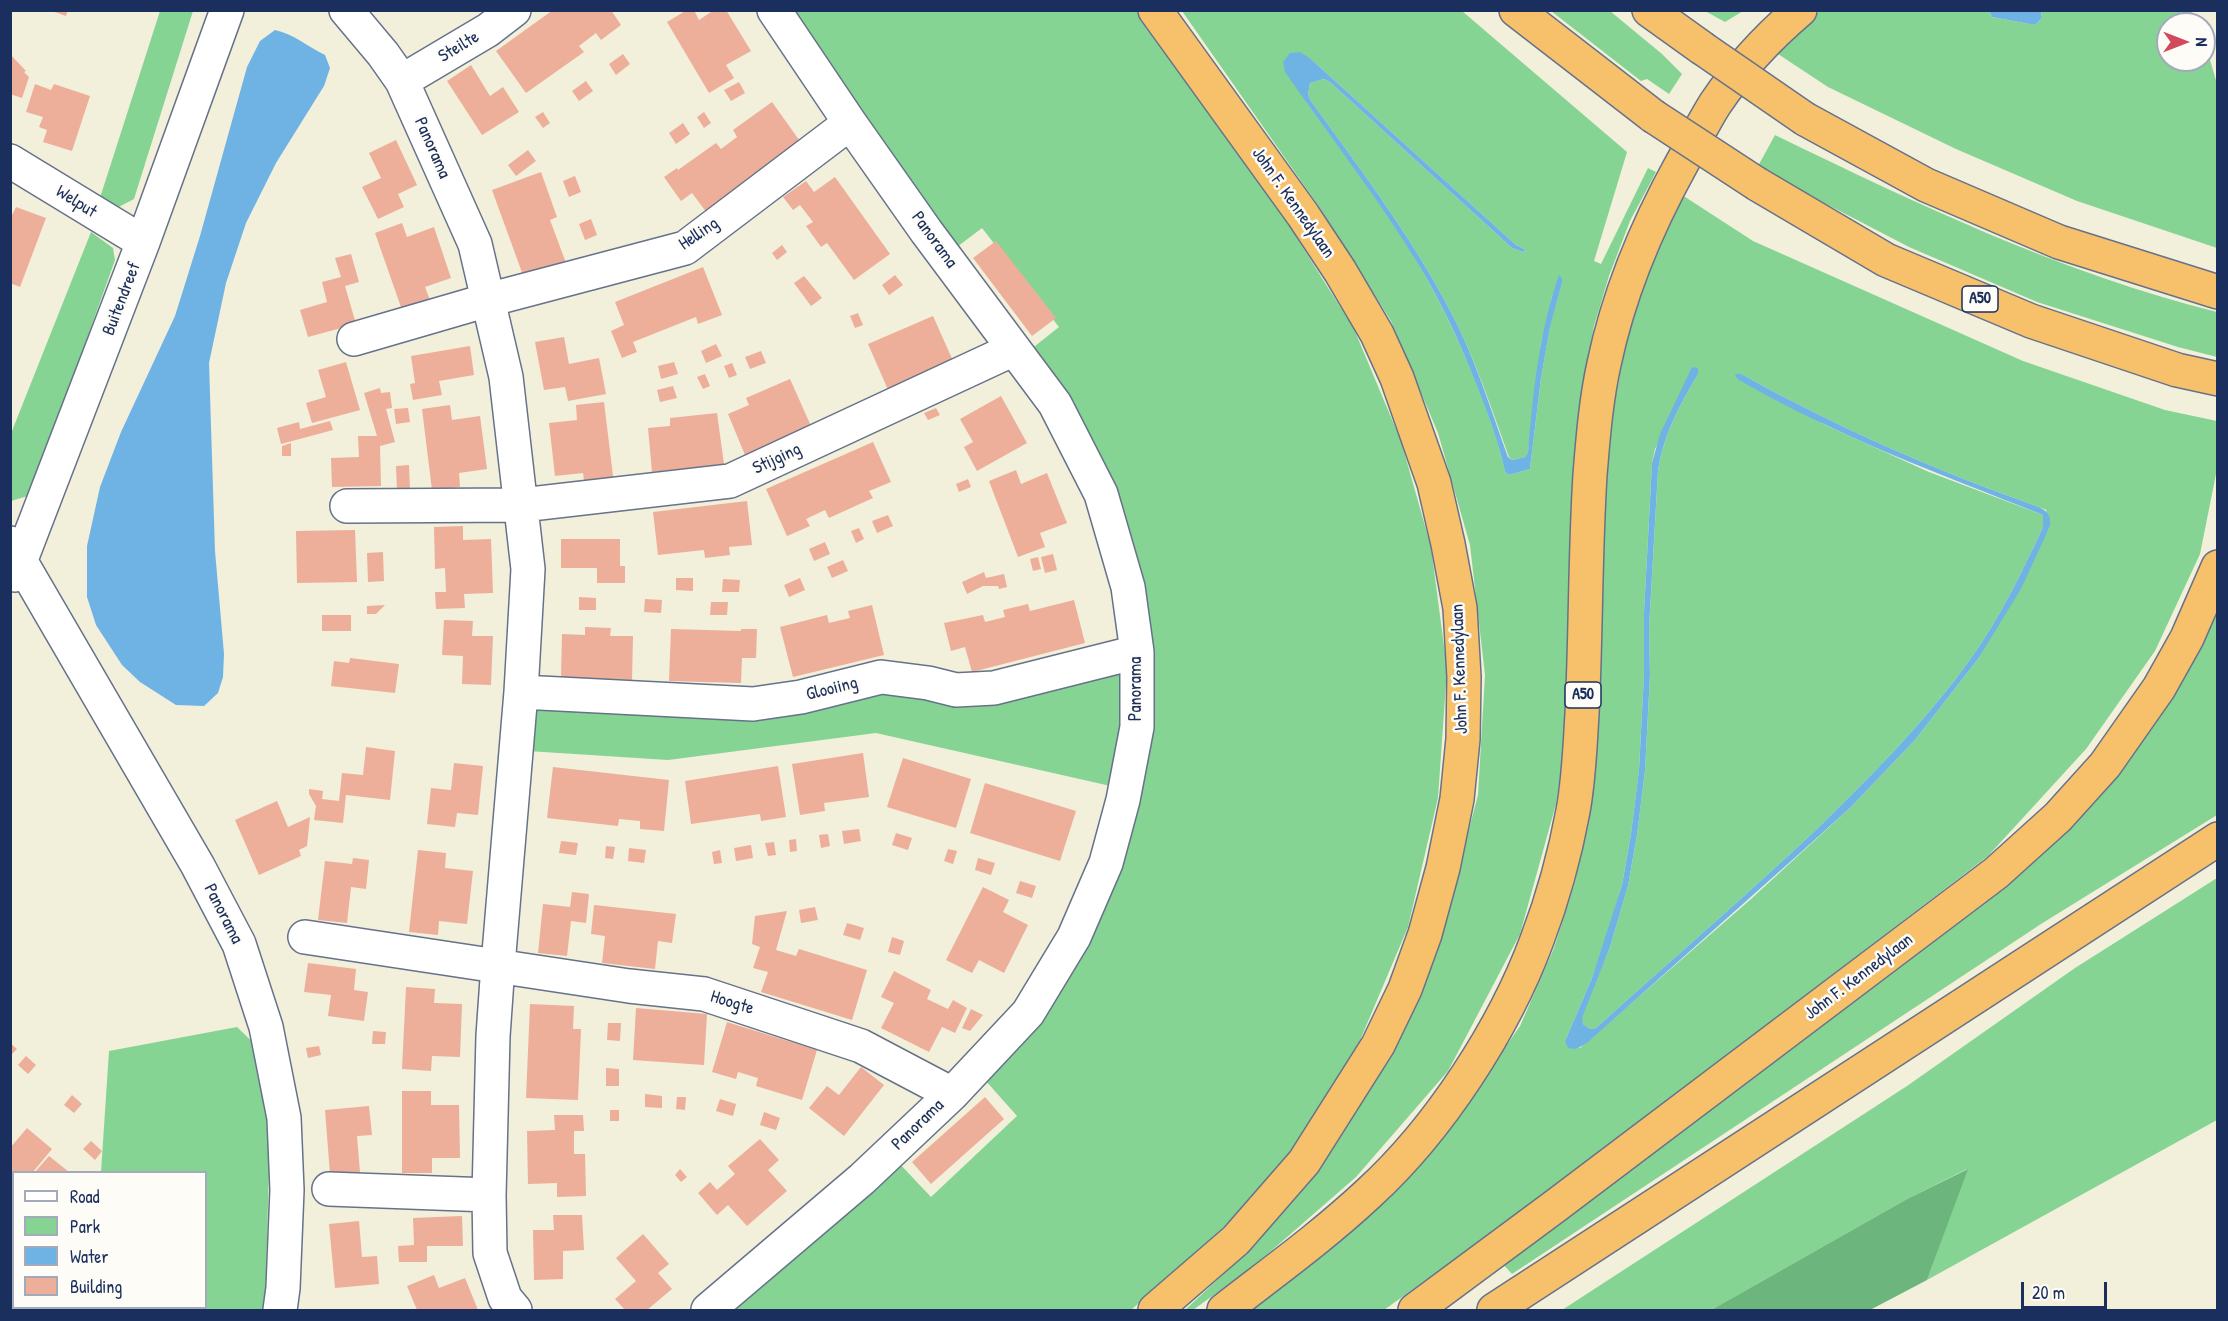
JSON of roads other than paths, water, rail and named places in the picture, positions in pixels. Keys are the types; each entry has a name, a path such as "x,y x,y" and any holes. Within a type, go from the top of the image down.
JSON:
{"highway":[{"name":"John F. Kennedylaan","path":"1155,10 1303,215 1340,271 1377,334 1397,378 1434,483 1460,608 1464,678 1457,799 1443,868 1425,934 1405,989 1378,1045 1304,1162 1236,1240 1155,1311"},
{"name":"A50","path":"1516,10 1653,116 1757,184 1886,260 2031,321 2177,370 2217,379"},
{"path":"1650,10 1805,119 1926,185 2059,242 2217,292"},
{"name":"A50","path":"1224,1311 1321,1236 1372,1190 1415,1144 1456,1091 1500,1023 1532,952 1558,878 1573,809 1583,696 1586,540 1593,433 1603,365 1621,297 1662,198 1715,105 1751,58 1800,10"},
{"name":"John F. Kennedylaan","path":"1415,1311 1996,873 2058,817 2105,765 2158,688 2187,638 2217,567"},
{"path":"1494,1311 2217,839"}],"street":[{"name":"Buitendreef","path":"14,563 143,242 227,10"},
{"name":"Panorama","path":"346,10 383,54 402,81 475,244 506,377 528,569 521,692 493,1036 489,1195 490,1253 505,1298 515,1311"},
{"name":"Steilte","path":"402,81 488,30 514,10"},
{"name":"Panorama","path":"708,1311 862,1179 952,1094 1028,1013 1074,937 1106,863 1123,800 1137,727 1137,652 1128,587 1101,494 1055,404 926,231 849,123 774,10"},
{"name":"Helling","path":"488,300 685,248 849,123"},
{"name":"Welput","path":"10,161 143,242"},
{"path":"354,339 488,300"},
{"name":"Stijging","path":"522,505 730,481 1014,349"},
{"path":"347,506 522,505"},
{"name":"Panorama","path":"14,563 198,866 239,944 266,1027 284,1118 287,1190 280,1311"},
{"name":"Glooiing","path":"521,692 753,704 801,697 881,677 928,682 956,690 994,688 1137,652"},
{"path":"305,938 498,965"},
{"name":"Hoogte","path":"498,965 629,986 704,994 731,1001 861,1046 952,1094"},
{"path":"329,1189 489,1195"}],"water":[{"path":"1989,11 2041,11 2042,18 2035,25 1992,17"},
{"path":"275,30 325,55 330,68 324,86 276,163 246,223 226,283 209,363 215,551 224,654 223,677 218,693 204,706 176,705 140,682 122,665 96,625 87,597 87,546 100,487 121,432 175,316 247,67 260,41"},
{"path":"1300,52 1311,59 1516,245 1526,250 1523,252 1512,248 1331,83 1324,79 1310,83 1308,95 1311,101 1389,210 1442,295 1472,357 1508,457 1512,460 1525,457 1528,452 1535,385 1546,318 1559,275 1563,280 1550,327 1541,378 1530,469 1509,475 1505,472 1493,429 1471,371 1428,281 1388,217 1285,72 1283,62 1290,53"},
{"path":"1692,367 1698,368 1698,374 1668,432 1658,471 1649,628 1650,675 1645,771 1628,886 1610,947 1582,1018 1583,1024 1590,1029 1596,1028 1791,853 1899,746 1954,681 1982,643 2010,594 2043,527 2043,515 1851,437 1739,380 1736,374 1741,374 1887,447 2039,507 2048,514 2050,526 2021,589 1978,659 1915,740 1851,807 1588,1042 1579,1048 1568,1048 1565,1041 1592,978 1622,885 1639,770 1652,463 1660,434"}]}
